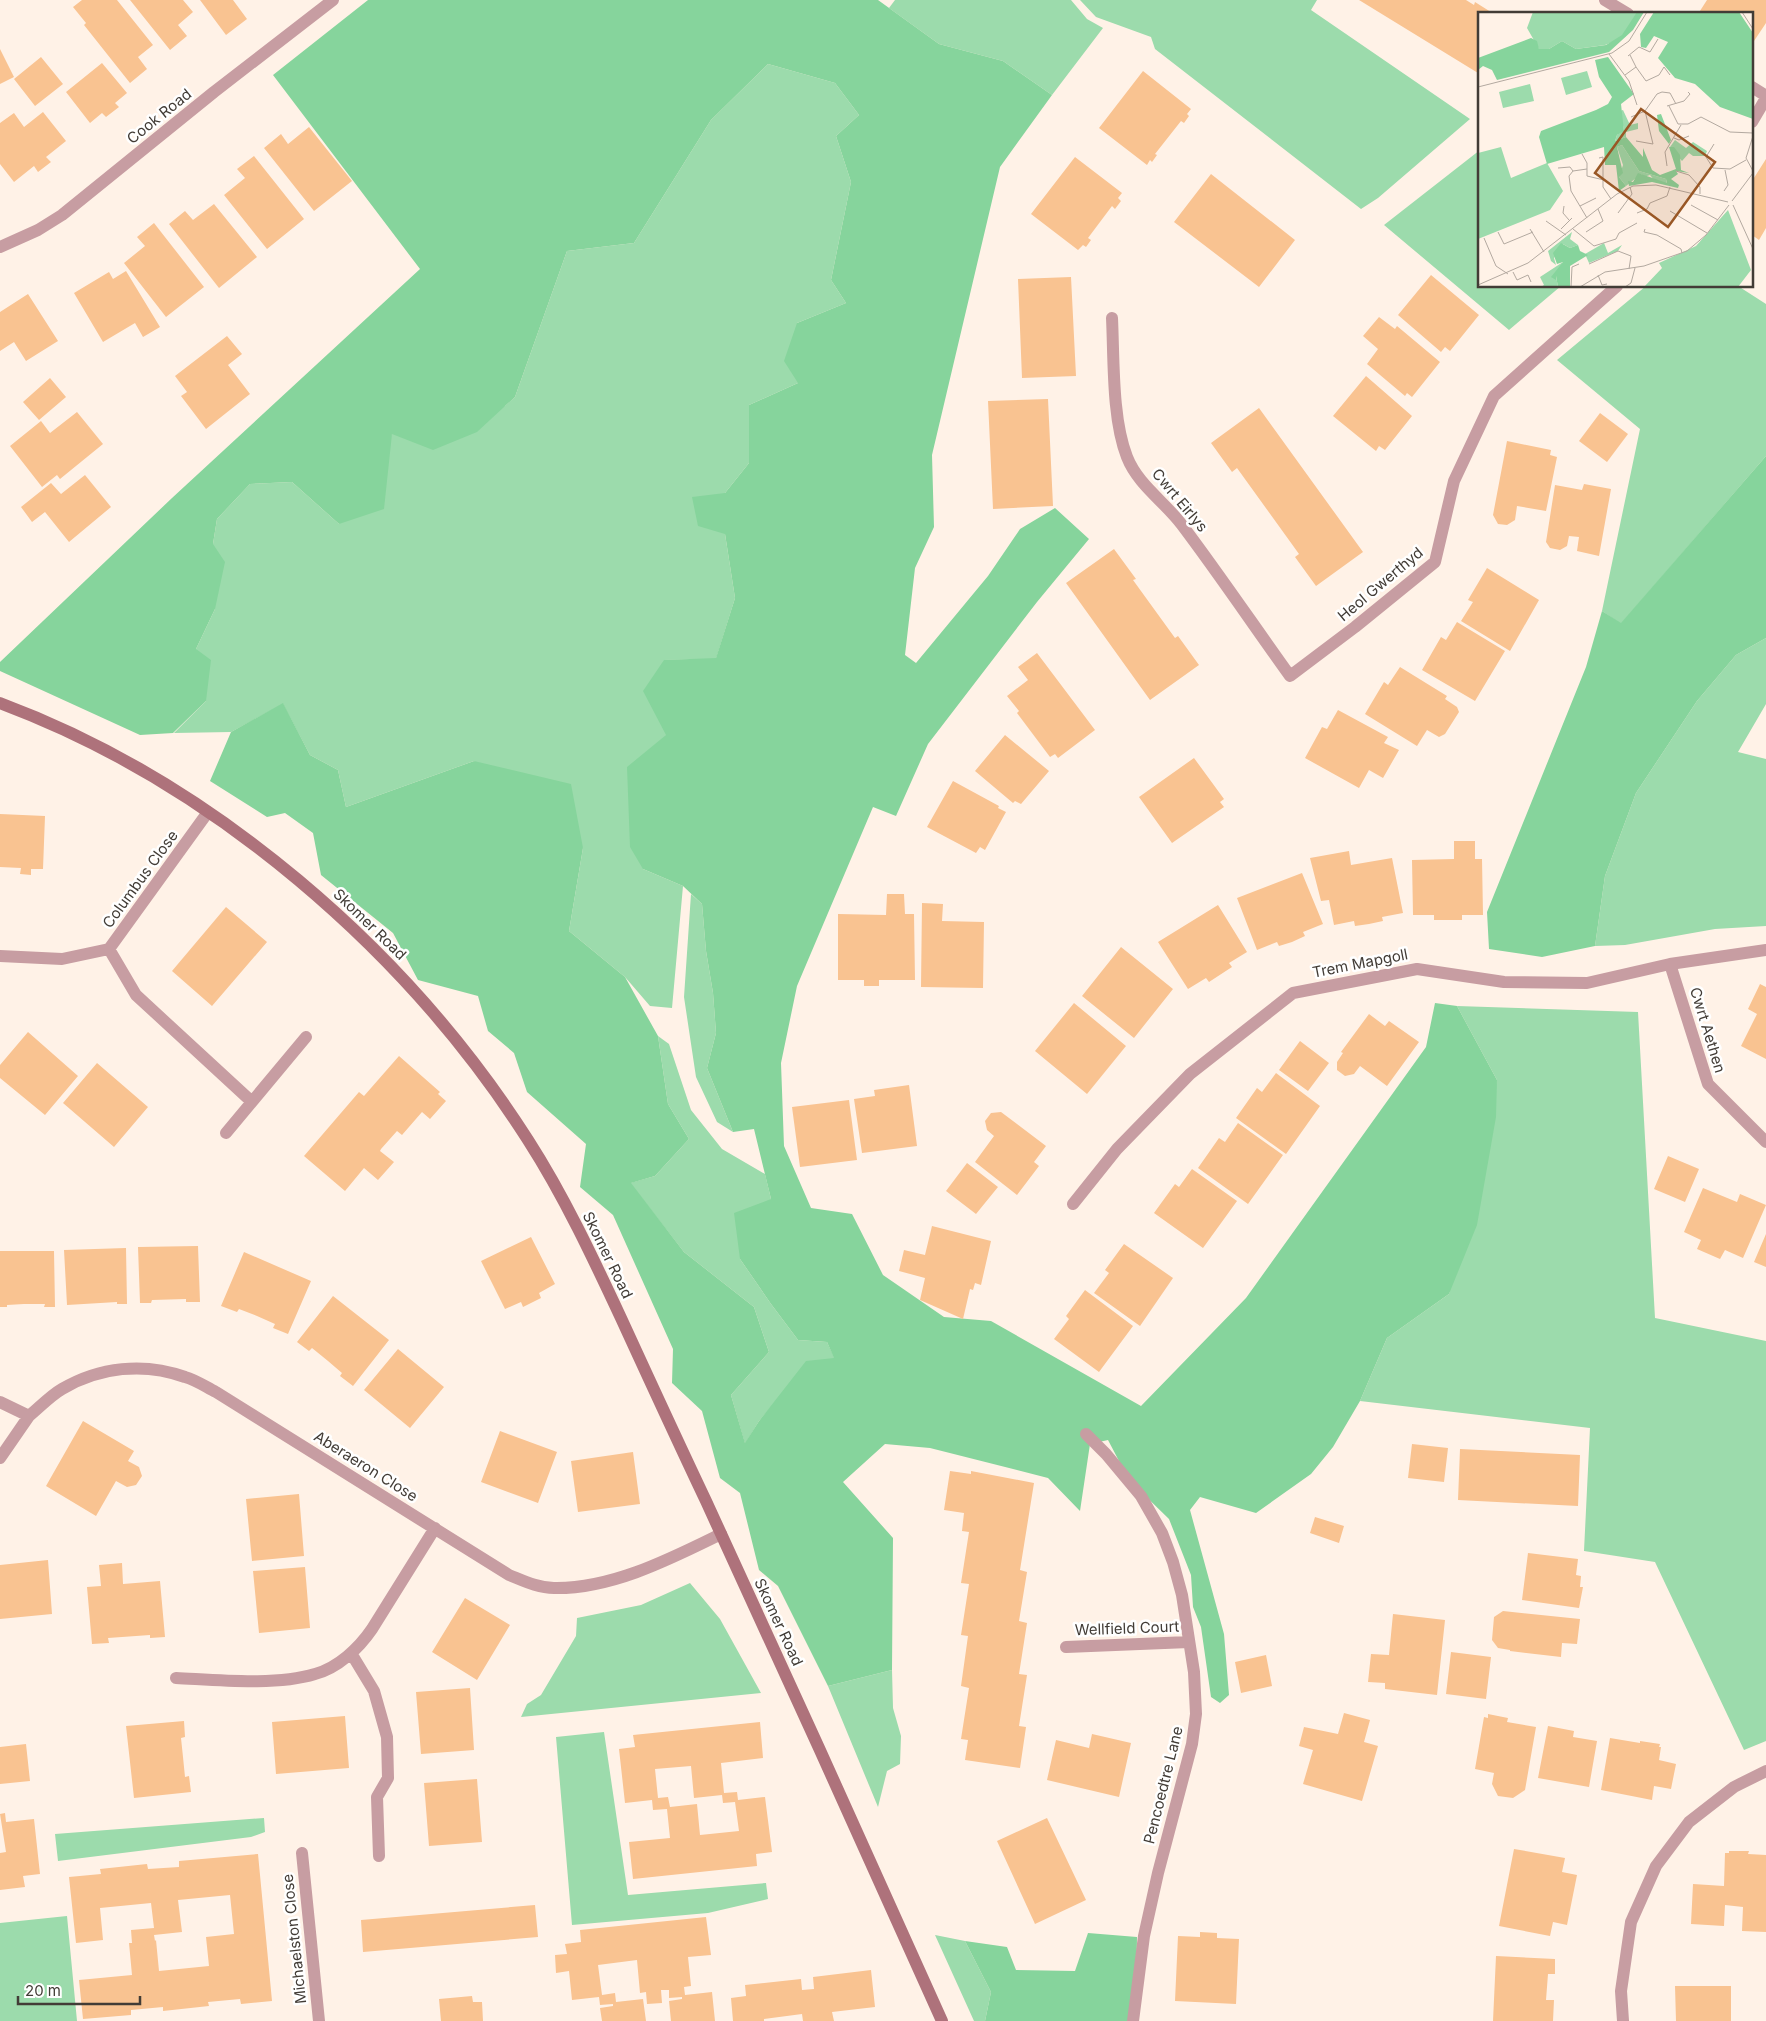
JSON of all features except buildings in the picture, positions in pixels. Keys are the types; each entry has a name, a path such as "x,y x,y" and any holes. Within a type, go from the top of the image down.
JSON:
{"street":[{"name":"Cook Road","path":"0,247 38,230 62,215 214,92 333,0"},
{"path":"1605,0 1625,12"},
{"path":"1754,88 1766,97 1754,118"},
{"name":"Heol Gwerthyd","path":"1290,676 1356,627 1436,562 1454,481 1494,396 1615,288"},
{"name":"Cwrt Eirlys","path":"1112,318 1115,395 1128,459 1151,492 1180,522 1290,676"},
{"name":"Skomer Road","path":"0,703 31,714 96,745 208,812 265,853 356,931 437,1015 499,1097 529,1140 588,1247 721,1534 942,2021"},
{"name":"Columbus Close","path":"0,956 62,959 109,949 208,812"},
{"path":"109,949 136,995 251,1101"},
{"name":"Trem Mapgoll","path":"1073,1204 1117,1149 1190,1074 1292,992 1418,969 1504,982 1587,983 1670,964 1766,950"},
{"name":"Cwrt Aethen","path":"1670,964 1708,1084 1766,1142"},
{"path":"226,1133 306,1037"},
{"name":"Aberaeron Close","path":"0,1458 29,1416 60,1390 81,1379 106,1371 131,1368 160,1369 186,1377 216,1392 509,1575 534,1585 553,1588 585,1585 614,1579 654,1564 721,1534"},
{"path":"0,1402 29,1416"},
{"name":"Pencoedtre Lane","path":"1086,1434 1106,1454 1141,1496 1162,1533 1173,1562 1182,1595 1194,1672 1196,1714 1192,1744 1144,1936 1133,2021"},
{"path":"176,1678 236,1681 294,1679 317,1674 335,1665 362,1644 435,1528"},
{"name":"Wellfield Court","path":"1066,1647 1189,1642"},
{"path":"351,1653 374,1691 387,1737 388,1778 377,1797 379,1856"},
{"path":"1623,2021 1621,1991 1631,1922 1656,1866 1688,1822 1734,1787 1766,1771"},
{"name":"Michaelston Close","path":"302,1853 319,2021"}],"green space":[{"path":"368,0 878,0 939,44 1003,61 1052,95 1000,167 932,455 934,527 915,568 905,655 916,663 988,576 1020,529 1055,508 1089,539 1037,602 928,744 896,816 873,807 797,986 781,1063 784,1146 811,1208 852,1214 883,1275 944,1317 991,1321 1141,1406 1246,1298 1426,1047 1435,1003 1457,1006 1497,1080 1496,1117 1477,1225 1449,1294 1387,1338 1360,1401 1333,1447 1311,1474 1256,1513 1200,1497 1190,1510 1224,1634 1229,1695 1220,1703 1211,1697 1201,1627 1193,1607 1191,1575 1169,1519 1129,1480 1108,1440 1090,1444 1080,1511 1048,1478 930,1448 885,1444 843,1482 893,1538 892,1670 828,1686 778,1586 759,1570 740,1493 720,1478 702,1411 672,1383 673,1349 613,1215 580,1187 586,1144 527,1092 514,1053 488,1031 478,996 418,980 393,933 321,875 313,833 285,813 267,817 210,781 231,732 283,703 310,755 338,770 346,807 474,761 571,784 583,848 569,931 625,977 658,1036 668,1104 689,1139 655,1176 631,1183 684,1252 754,1307 769,1352 731,1395 745,1443 759,1421 806,1361 834,1358 827,1342 798,1340 740,1259 734,1213 771,1199 754,1129 733,1132 707,1068 716,1033 702,904 683,886 643,869 630,847 627,767 666,735 643,691 664,660 716,658 735,598 725,534 698,526 692,497 725,493 749,463 749,405 798,383 784,361 797,323 846,303 831,280 851,182 836,136 859,115 835,83 768,64 711,120 634,243 567,251 515,397 477,432 433,450 392,434 384,509 339,524 292,482 250,484 217,519 213,544 225,562 215,609 196,649 211,660 206,701 173,733 140,735 0,671 0,662 172,498 420,269 273,75"},
{"path":"895,0 1071,0 1087,19 1103,28 1052,95 1003,61 939,44 889,8"},
{"path":"1080,0 1317,0 1311,10 1470,119 1378,198 1361,209 1155,49 1151,37 1096,17"},
{"path":"768,64 835,83 859,115 836,136 851,182 831,280 846,303 797,323 798,383 749,405 749,463 725,493 725,534 735,598 716,659 664,660 666,735 643,869 683,886 672,1008 650,1006 625,977 569,931 583,848 474,761 346,807 338,770 310,755 283,704 231,732 174,733 206,701 196,649 215,609 213,544 217,519 250,484 292,482 339,524 392,434 505,406 515,397 567,251 634,243 711,120"},
{"path":"1478,152 1478,288 1559,288 1509,330 1384,225"},
{"path":"1644,288 1741,288 1766,304 1766,456 1621,624 1602,611 1640,429 1557,360"},
{"path":"1766,456 1766,638 1736,655 1697,701 1636,793 1605,876 1595,946 1542,957 1489,949 1487,912 1586,667 1602,611 1621,623"},
{"path":"1766,638 1766,704 1738,752 1766,759 1766,926 1715,929 1625,945 1595,946 1605,876 1636,793 1697,701 1736,655"},
{"path":"691,894 702,904 706,951 713,993 716,1033 707,1068 733,1132 717,1122 696,1077 684,997"},
{"path":"1457,1006 1638,1012 1655,1318 1766,1341 1766,1741 1744,1750 1655,1562 1584,1551 1590,1428 1360,1401 1387,1338 1449,1294 1497,1080"},
{"path":"658,1036 669,1044 691,1110 722,1149 765,1174 771,1199 740,1259 798,1340 827,1342 835,1359 781,1395 759,1421 745,1444 731,1395 769,1352 754,1307 684,1252 630,1183 655,1176 689,1139 668,1104"},
{"path":"690,1583 720,1619 761,1693 521,1717 527,1704 541,1695 576,1636 577,1618 641,1605"},
{"path":"892,1670 893,1708 901,1736 900,1764 887,1771 878,1807 828,1686"},
{"path":"604,1732 628,1895 766,1883 768,1899 708,1913 572,1925 556,1737"},
{"path":"264,1818 265,1832 251,1837 58,1861 55,1834"},
{"path":"67,1916 77,2021 0,2021 0,1923"},
{"path":"1088,1933 1137,1937 1136,2005 1131,2021 985,2021 991,1992 965,1941 1007,1947 1016,1970 1075,1971"},
{"path":"935,1935 965,1941 991,1992 985,2021 974,2021"}]}
